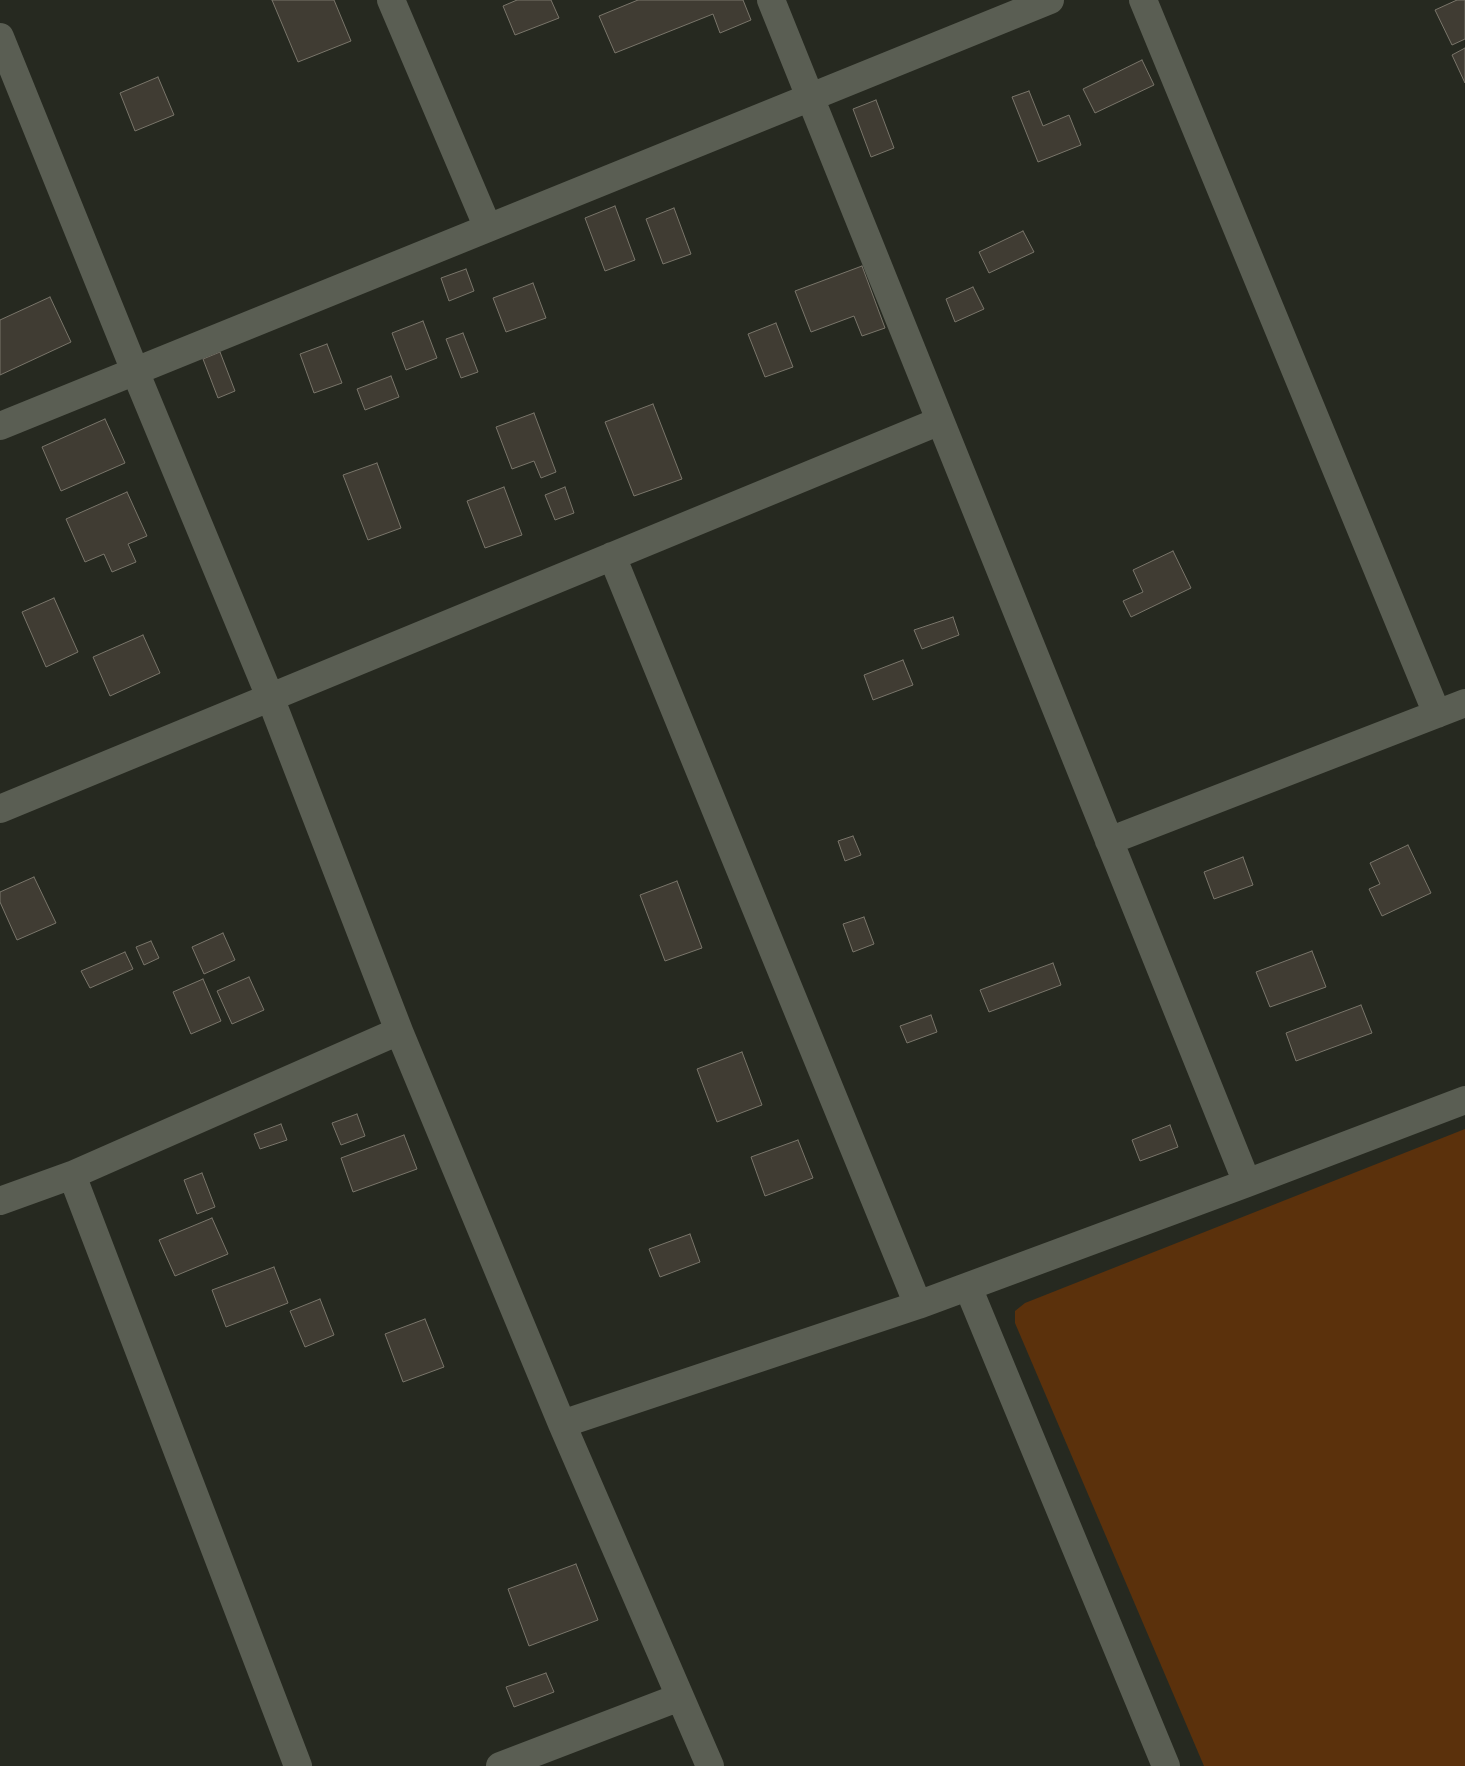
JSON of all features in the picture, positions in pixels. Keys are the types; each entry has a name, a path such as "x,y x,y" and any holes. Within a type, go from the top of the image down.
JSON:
{"street":[{"path":"391,0 488,228"},
{"path":"772,0 1247,1184"},
{"path":"0,426 1050,0"},
{"path":"1143,0 1438,714"},
{"path":"0,37 135,371 270,697 399,1031 562,1424 710,1766"},
{"path":"0,809 940,421"},
{"path":"612,556 918,1305"},
{"path":"1109,841 1465,704"},
{"path":"0,1201 72,1175 399,1031"},
{"path":"562,1424 918,1305 1247,1184 1465,1100"},
{"path":"72,1175 298,1766"},
{"path":"968,1287 1166,1766"},
{"path":"500,1766 680,1697"}],"shaded area":[{"path":"1465,1129 1465,1766 1204,1766 1015,1323 1015,1311 1025,1303"}],"building":[{"path":"272,0 334,0 351,41 298,62"},
{"path":"517,0 551,0 559,18 515,35 503,6"},
{"path":"638,0 743,0 751,20 720,33 713,14 615,53 599,16"},
{"path":"1457,0 1465,0 1465,39 1452,45 1435,10"},
{"path":"1465,48 1465,83 1452,55"},
{"path":"1142,60 1154,85 1095,113 1083,89"},
{"path":"158,77 174,115 135,131 120,93"},
{"path":"1029,91 1043,126 1069,115 1081,145 1038,162 1012,97"},
{"path":"876,100 894,148 871,157 853,109"},
{"path":"615,206 635,260 605,271 585,218"},
{"path":"674,208 691,254 663,264 646,219"},
{"path":"1023,231 1034,252 989,273 979,252"},
{"path":"862,266 885,328 862,336 854,316 811,332 795,291"},
{"path":"466,269 474,291 449,301 441,278"},
{"path":"533,283 546,318 506,332 493,298"},
{"path":"973,287 984,309 955,322 946,299"},
{"path":"50,297 71,342 0,375 0,320"},
{"path":"423,321 437,358 406,370 392,333"},
{"path":"776,323 793,367 765,377 748,334"},
{"path":"463,333 478,372 461,378 446,339"},
{"path":"327,344 342,383 314,393 300,354"},
{"path":"220,352 235,391 218,398 203,359"},
{"path":"391,376 399,397 365,410 357,389"},
{"path":"653,404 682,479 634,496 605,422"},
{"path":"534,413 556,472 541,478 534,461 512,469 496,427"},
{"path":"105,419 125,463 61,491 42,447"},
{"path":"377,463 401,528 368,540 343,475"},
{"path":"504,487 522,535 485,548 467,501"},
{"path":"565,487 574,513 555,520 545,495"},
{"path":"127,492 147,536 128,544 136,562 112,572 104,554 85,562 66,519"},
{"path":"1173,551 1191,588 1131,617 1123,601 1143,592 1133,570"},
{"path":"54,598 78,652 46,667 22,612"},
{"path":"953,617 959,635 922,649 914,630"},
{"path":"143,635 160,673 110,696 93,657"},
{"path":"903,660 913,685 873,700 864,675"},
{"path":"853,836 861,855 845,861 838,841"},
{"path":"1408,845 1431,893 1382,916 1369,889 1380,884 1370,863"},
{"path":"1243,857 1253,885 1214,899 1204,872"},
{"path":"34,877 56,923 17,940 0,902 0,892"},
{"path":"677,881 702,948 665,961 640,895"},
{"path":"864,917 874,944 853,952 843,924"},
{"path":"223,933 235,960 204,974 192,947"},
{"path":"151,941 159,958 144,965 136,947"},
{"path":"1312,951 1326,987 1270,1007 1256,972"},
{"path":"125,952 133,969 90,988 81,971"},
{"path":"1053,963 1061,985 989,1012 980,990"},
{"path":"249,977 264,1010 232,1024 217,991"},
{"path":"203,979 221,1021 191,1034 173,992"},
{"path":"1361,1005 1372,1033 1296,1061 1286,1033"},
{"path":"931,1015 937,1032 907,1043 900,1026"},
{"path":"742,1052 762,1105 717,1122 697,1069"},
{"path":"357,1114 365,1136 341,1145 332,1123"},
{"path":"281,1124 287,1140 260,1149 254,1134"},
{"path":"1170,1125 1178,1147 1140,1161 1132,1140"},
{"path":"404,1135 417,1169 353,1192 341,1158"},
{"path":"798,1140 813,1178 765,1196 751,1157"},
{"path":"202,1173 215,1207 197,1214 184,1180"},
{"path":"212,1218 228,1254 175,1276 159,1240"},
{"path":"690,1234 700,1262 660,1277 649,1249"},
{"path":"274,1267 288,1303 226,1327 212,1290"},
{"path":"320,1299 334,1335 305,1347 290,1311"},
{"path":"425,1319 444,1367 403,1382 385,1334"},
{"path":"576,1564 598,1620 529,1646 508,1589"},
{"path":"546,1673 554,1692 514,1707 506,1687"}]}
